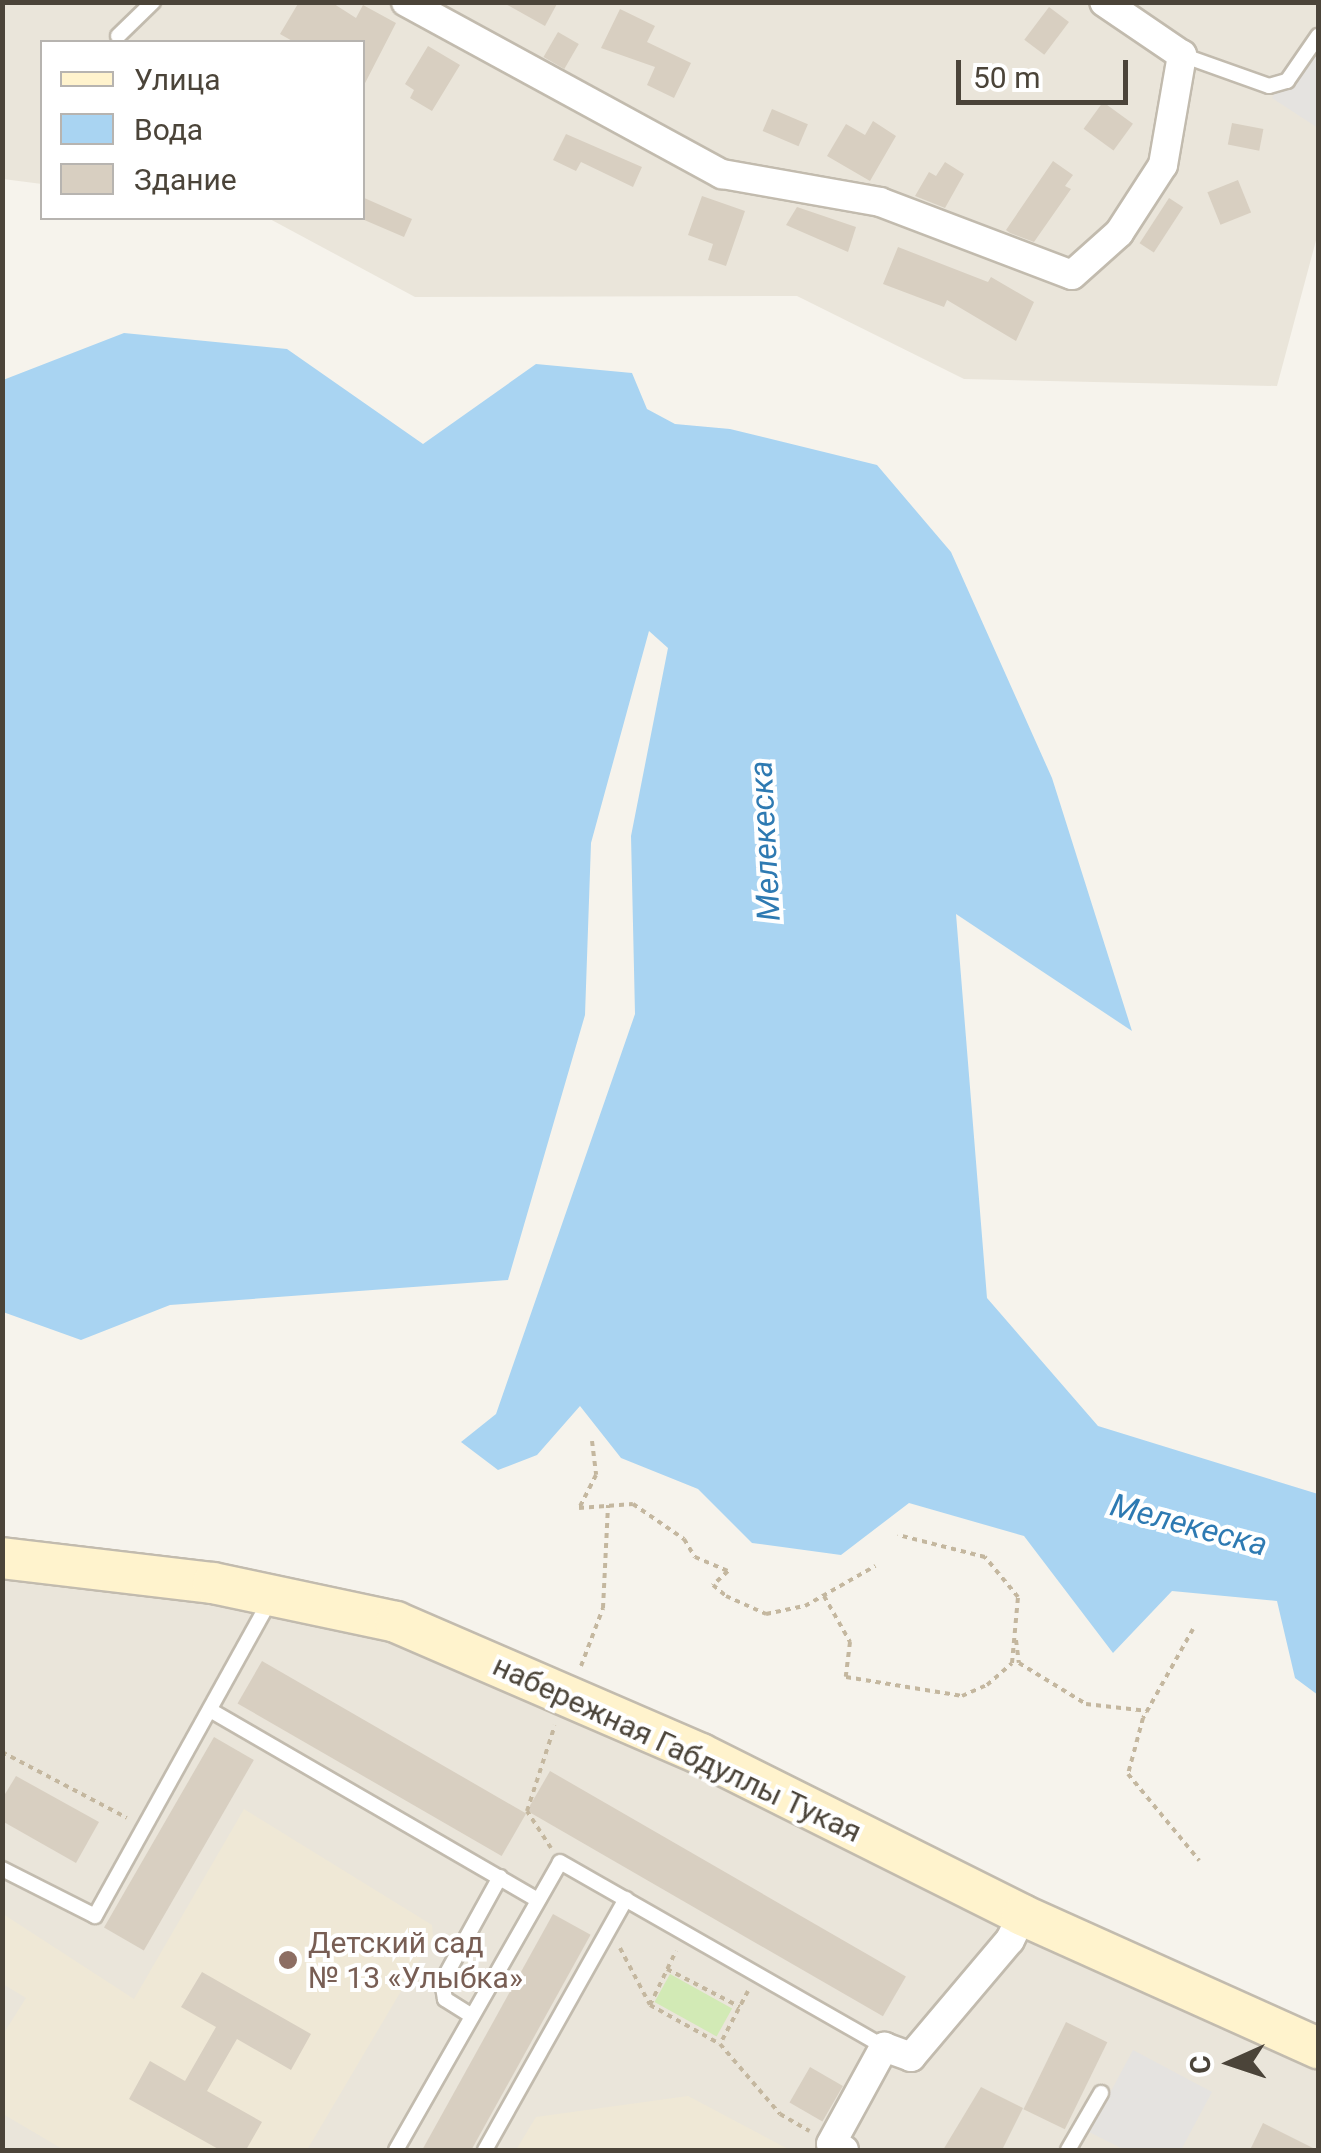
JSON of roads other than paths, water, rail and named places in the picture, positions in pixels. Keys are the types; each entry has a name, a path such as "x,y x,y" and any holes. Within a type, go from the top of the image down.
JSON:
{"main road":[{"name":"набережная Габдуллы Тукая","path":"2,1558 273,1593 396,1622 570,1694 1022,1915 1318,2048"}],"street":[{"path":"406,2 722,174 880,202 1072,275 1119,233 1163,165 1182,55 1104,2"},
{"path":"837,2147 884,2046 911,2057 1010,1940 1022,1915"}],"lane":[{"path":"118,36 153,2"},
{"path":"1182,55 1269,86 1286,81 1318,36"},
{"path":"2,1869 95,1916 273,1593"},
{"path":"210,1710 538,1900"},
{"path":"396,2150 560,1862 884,2046"},
{"path":"472,2016 445,1999 442,1982 500,1877"},
{"path":"485,2150 626,1899"},
{"path":"1068,2150 1101,2093"}],"water":[{"name":"Мелекеска","path":"124,333 287,349 423,444 536,364 632,373 647,409 675,424 730,429 877,465 951,552 1052,778 1132,1031 956,914 987,1298 1098,1426 1318,1494 1318,1695 1295,1678 1277,1601 1172,1591 1113,1653 1024,1536 909,1503 841,1555 752,1543 698,1489 621,1458 580,1406 537,1455 498,1470 461,1442 496,1414 635,1014 631,836 668,648 649,631 591,843 585,1015 508,1280 170,1305 81,1340 3,1312 3,380"}],"place":[{"name":"Детский сад № 13 «Улыбка»","path":"288,1960"}]}
